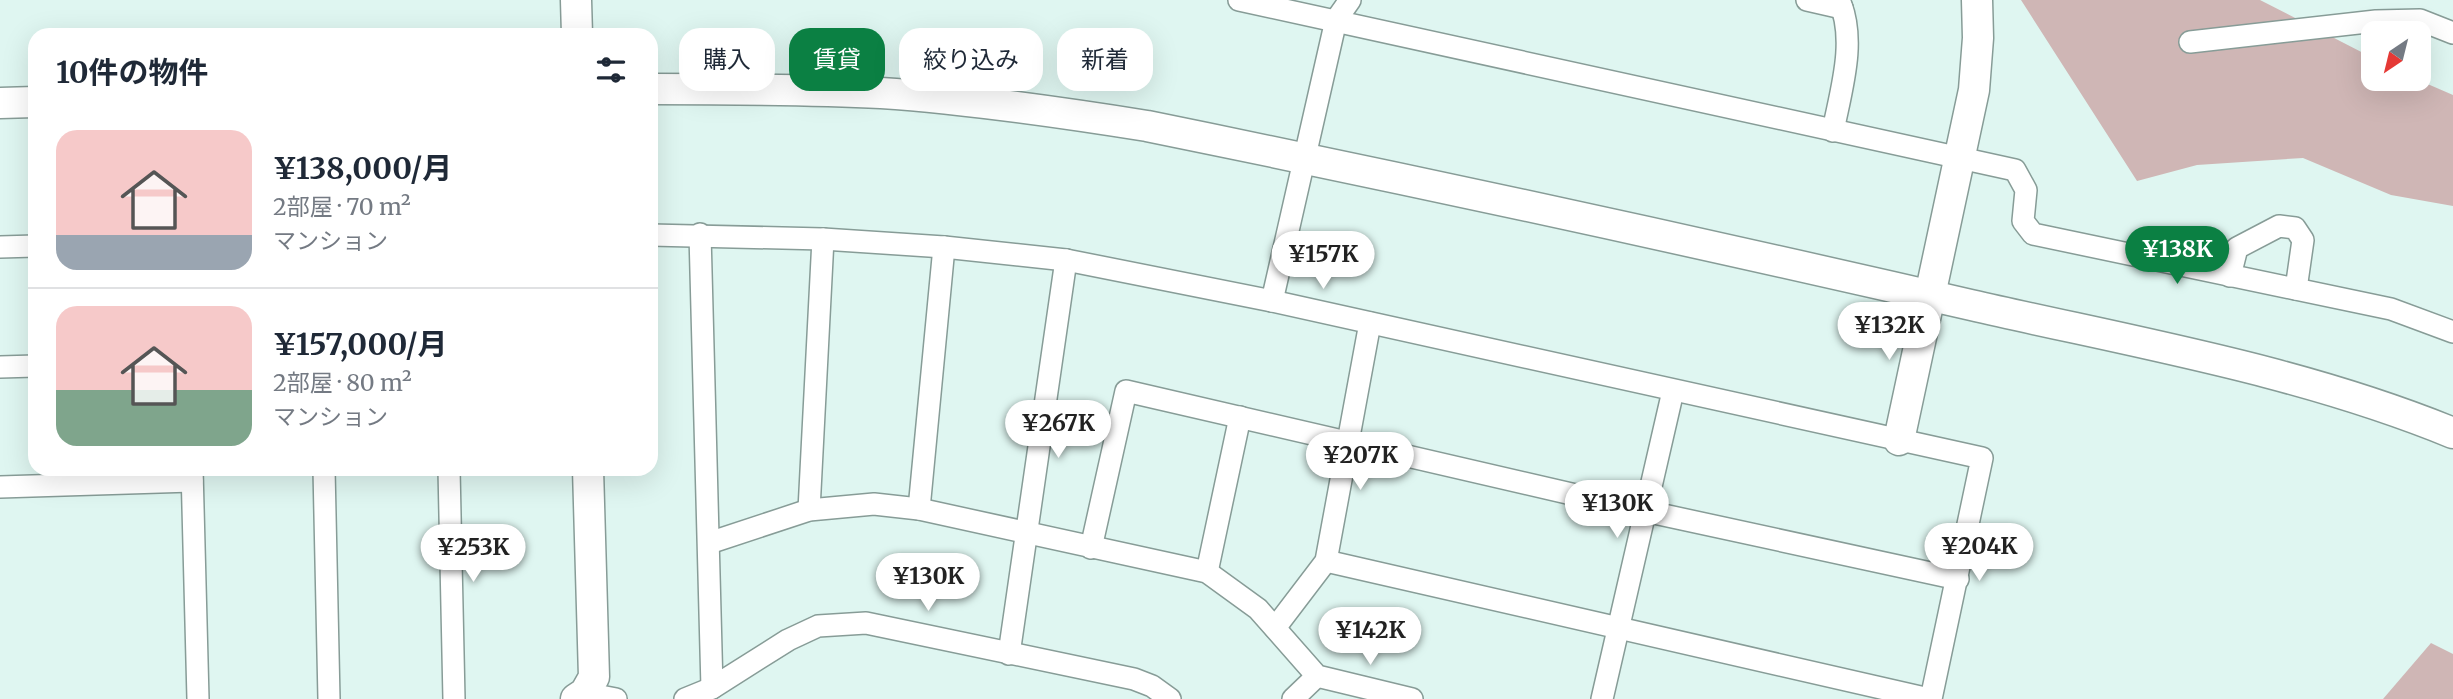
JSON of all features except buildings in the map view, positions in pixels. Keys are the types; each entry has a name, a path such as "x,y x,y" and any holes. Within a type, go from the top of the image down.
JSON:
{"street":[{"path":"576,0 577,28"},
{"path":"1239,0 2015,170 2026,191 2023,221 2033,234 2391,309 2453,332"},
{"path":"1272,301 1336,20 1350,0"},
{"path":"1807,0 1840,4 1847,37 1845,73 1833,131"},
{"path":"1899,440 1974,90 1978,38 1977,0"},
{"path":"2190,42 2376,21 2420,20 2453,33"},
{"path":"658,89 787,89 884,94 1058,111 1147,125 1929,295 2341,392 2453,433"},
{"path":"0,103 28,102"},
{"path":"2230,276 2237,248 2279,226 2295,228 2303,240 2296,289"},
{"path":"700,234 712,688"},
{"path":"658,235 822,239 944,247 1066,260 1272,301 1982,457 1958,579 1930,699 1326,561"},
{"path":"809,510 822,239"},
{"path":"0,247 28,246"},
{"path":"919,509 944,247"},
{"path":"1009,654 1066,260"},
{"path":"1275,628 1326,561 1370,323"},
{"path":"0,367 28,366"},
{"path":"1091,548 1126,391 1645,511 1958,579"},
{"path":"1602,699 1673,391"},
{"path":"1207,572 1240,417"},
{"path":"0,487 176,476"},
{"path":"192,476 198,699"},
{"path":"324,476 329,699"},
{"path":"449,476 454,699"},
{"path":"588,476 594,677 583,697 616,699"},
{"path":"709,543 809,510 874,504 919,509 1025,535 1207,572 1258,609 1318,676 1412,699"},
{"path":"685,699 712,688 788,639 818,626 866,623 949,638 1009,654 1133,679 1152,686 1170,699"},
{"path":"1293,699 1318,676"}],"shaded area":[{"path":"2021,0 2260,0 2361,52 2361,91 2431,91 2431,85 2453,95 2453,206 2391,195 2303,158 2197,165 2137,181"},
{"path":"2431,643 2453,654 2453,699 2383,699"}]}
